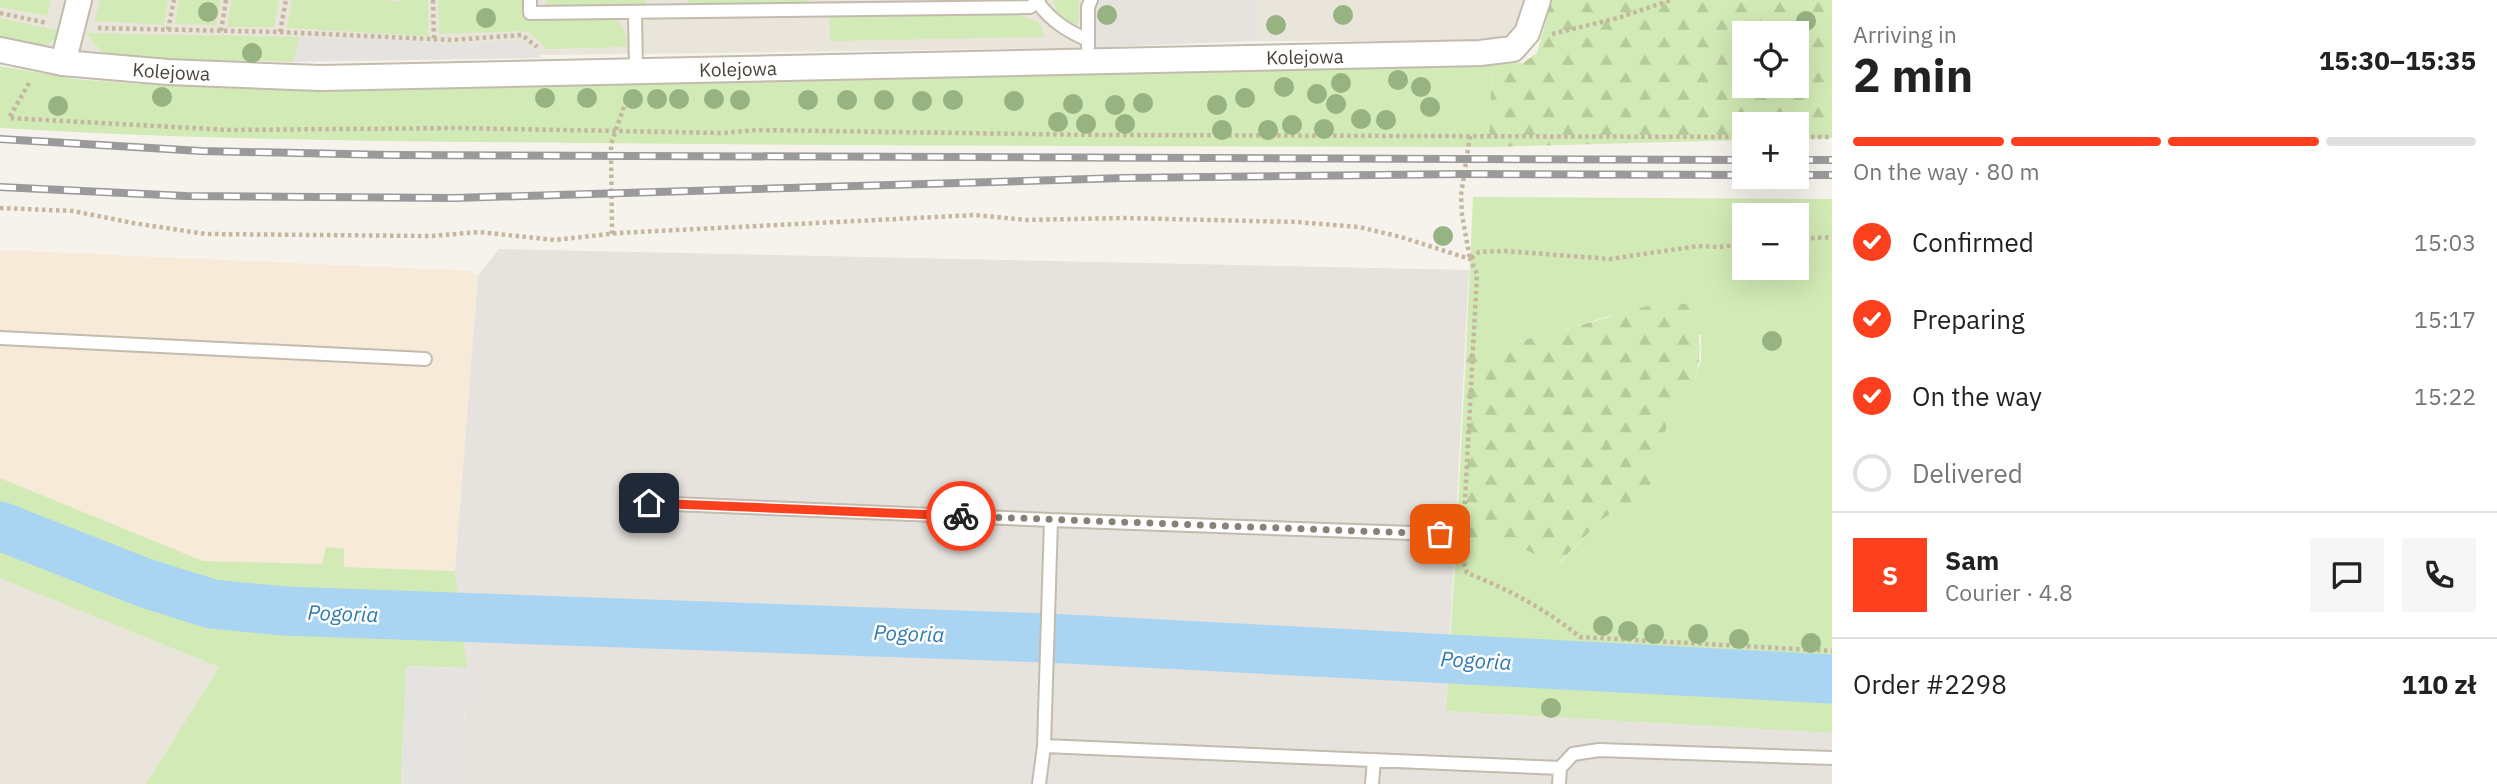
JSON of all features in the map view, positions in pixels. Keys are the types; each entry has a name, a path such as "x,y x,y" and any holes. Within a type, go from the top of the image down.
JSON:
{"street":[{"path":"53,61 72,26 79,0"},
{"path":"1527,33 1538,0"},
{"name":"Kolejowa","path":"0,50 53,61 168,72 320,78 636,71 1088,51 1480,53 1513,49 1527,33"}],"lane":[{"path":"530,0 530,13 635,12 676,6 964,4 1030,7 1039,1 1049,17 1088,51"},
{"path":"1088,51 1088,7 1091,0"},
{"path":"635,12 636,71"},
{"path":"0,338 425,359"},
{"path":"649,503 1440,534"},
{"path":"1039,784 1044,746 1051,520"},
{"path":"1044,746 1560,768"},
{"path":"1559,784 1560,768 1573,754 1599,750 1832,758"},
{"path":"1372,784 1374,760"}],"path":[{"path":"168,30 174,0"},
{"path":"221,31 226,0"},
{"path":"280,32 286,0"},
{"path":"433,0 434,39"},
{"path":"1527,33 1559,34 1671,0"},
{"path":"0,13 72,26 434,39 522,35 546,54"},
{"path":"53,61 9,118 230,130 368,128 723,133 757,130 1097,135 1732,137"},
{"path":"612,234 611,144 636,71"},
{"path":"1470,135 1461,195 1462,215 1471,259 1477,274 1462,557 1467,573 1495,584 1553,615 1580,637 1832,651"},
{"path":"1809,137 1832,137"},
{"path":"0,208 73,211 206,234 431,236 479,232 555,240 612,234 975,215 1026,220 1124,218 1297,222 1359,228 1427,244 1471,259"},
{"path":"1809,238 1832,237"},
{"path":"1471,259 1479,252 1505,251 1610,258 1698,246 1732,246"}],"shaded area":[{"path":"0,0 1079,0 1080,48 557,55 110,53 46,49 0,39"},
{"path":"1079,0 1256,0 1256,41 1080,48"},
{"path":"1256,0 1527,0 1522,23 1511,36 1495,41 1256,41"},
{"path":"300,37 452,44 522,41 542,58 293,62"},
{"path":"499,249 1469,270 1446,711 1832,733 1832,784 461,784 467,668 455,571 478,276"},
{"path":"0,250 471,271 478,276 455,571 344,567 326,547 323,564 203,561 0,478"},
{"path":"0,576 219,667 146,784 0,784"},
{"path":"406,666 467,668 461,784 401,784"}],"green space":[{"path":"0,0 51,0 47,16 0,7"},
{"path":"100,0 168,0 164,25 95,21"},
{"path":"179,0 220,0 216,25 175,24"},
{"path":"232,0 279,0 274,27 227,27"},
{"path":"292,0 428,0 428,36 287,28"},
{"path":"438,0 523,0 524,20 615,20 625,32 627,43 626,47 546,49 530,33 521,31 439,34"},
{"path":"546,0 645,0 645,6 546,7"},
{"path":"688,0 808,0 808,4 692,5"},
{"path":"1053,0 1079,0 1079,24 1072,24 1057,11"},
{"path":"1552,0 1832,0 1832,138 1809,139 1809,112 1732,112 1732,140 1489,147 1492,64 1523,63 1537,53"},
{"path":"1017,14 1040,23 1044,37 830,41 830,15"},
{"path":"0,18 60,31 49,43 42,45 17,43 0,39"},
{"path":"86,33 300,37 293,62 116,58 102,52"},
{"path":"1492,64 1489,147 437,142 0,128 0,66 75,79 142,84 431,88 767,77"},
{"path":"1473,197 1832,199 1832,733 1446,711 1456,545 1508,540 1536,555 1561,562 1602,519 1649,492 1673,396 1694,382 1701,359 1701,335 1609,316 1466,354"},
{"path":"1665,301 1691,305 1699,335 1700,352 1694,382 1673,397 1649,492 1602,519 1560,562 1536,555 1508,540 1456,545 1466,354"},
{"path":"0,478 203,561 322,564 326,547 344,549 344,567 455,571 467,668 406,666 401,784 146,784 219,667 0,578"}],"waterway":[{"name":"Pogoria","path":"0,526 145,583 212,604 284,611 1048,638 1832,679"}],"railway":[{"path":"0,139 201,151 390,155 1732,160"},
{"path":"1809,160 1832,160"},
{"path":"0,187 186,196 454,198 1123,178 1464,174 1732,175"},
{"path":"1809,175 1832,175"}],"way so far":[{"path":"961,516 1440,534"}],"route":[{"path":"649,503 961,516"}]}
